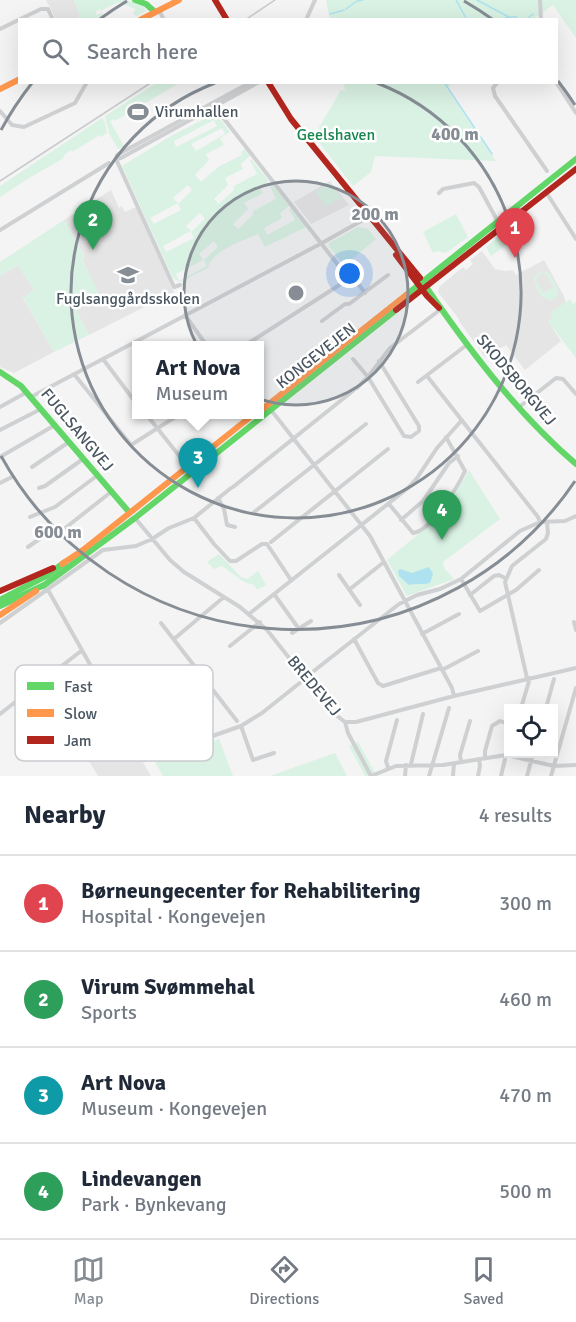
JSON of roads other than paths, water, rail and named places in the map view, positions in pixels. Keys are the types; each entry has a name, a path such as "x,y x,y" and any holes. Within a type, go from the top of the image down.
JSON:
{"main road":[{"path":"135,0 157,11"},
{"path":"144,18 177,0"},
{"path":"217,0 227,18"},
{"path":"0,89 18,80"},
{"name":"SKODSBORGVEJ","path":"267,84 282,110 519,408 539,432 576,464"},
{"name":"KONGEVEJEN","path":"264,414 390,315 456,254 576,159"},
{"name":"KONGEVEJEN","path":"264,408 422,285 576,170"},
{"name":"FUGLSANGVEJ","path":"0,372 16,381 29,394 129,512"},
{"path":"0,600 46,576 83,550 249,419"},
{"name":"KONGEVEJEN","path":"46,588 258,419"},
{"path":"0,591 65,562"},
{"path":"0,606 46,588"},
{"path":"0,615 46,588"}],"street":[{"path":"307,18 315,0"},
{"path":"540,0 541,18"},
{"path":"23,18 41,9 48,9 52,18"},
{"path":"157,11 162,18"},
{"path":"0,29 18,20"},
{"path":"0,111 12,125 24,127 75,103 86,84"},
{"path":"215,105 248,84"},
{"path":"180,285 174,288 116,159 117,155 255,84"},
{"path":"496,84 493,88 495,96 547,171"},
{"path":"557,84 576,113"},
{"path":"215,105 345,274 354,278 365,293"},
{"path":"0,230 109,163"},
{"path":"439,193 443,189 474,183 479,187 498,222"},
{"path":"546,192 576,239"},
{"path":"138,341 368,217"},
{"path":"250,341 341,284 345,274"},
{"path":"322,321 388,275"},
{"name":"KONGEVEJEN","path":"0,623 46,588 103,550 136,546 169,528 194,518 356,389 390,348 441,309"},
{"path":"186,315 204,341"},
{"path":"0,407 74,374 132,344"},
{"path":"418,382 468,344"},
{"path":"103,359 132,398"},
{"path":"353,359 368,377 404,436 411,437 419,431 419,426 379,361"},
{"path":"74,374 131,445 172,419"},
{"path":"427,376 540,522"},
{"path":"519,408 556,378 563,379 576,394"},
{"path":"0,430 41,409"},
{"path":"270,409 362,525 384,562 454,696"},
{"path":"150,419 188,467"},
{"path":"249,614 388,504 417,478 432,454 462,420"},
{"path":"254,513 366,424"},
{"path":"0,457 55,425"},
{"path":"388,504 410,532 416,533 439,514 464,474 465,468 446,437"},
{"path":"32,467 69,442"},
{"path":"271,542 388,449"},
{"path":"401,520 423,501 449,463 458,456"},
{"path":"39,488 83,458"},
{"path":"30,517 55,507 98,475"},
{"path":"0,483 12,477"},
{"path":"28,547 51,531 64,530 111,492"},
{"path":"218,498 224,509 227,525 235,527"},
{"path":"310,674 404,601 441,589 461,579 520,531 540,522 565,521 576,516"},
{"name":"BREDEVEJ","path":"135,518 170,560 184,572 260,622 332,712 345,722 356,722 454,696 576,668"},
{"path":"194,518 230,561 236,561 262,544 267,544 291,580"},
{"path":"522,704 529,678 505,578 518,560 546,539 547,522"},
{"path":"350,589 384,562"},
{"path":"461,579 480,610 508,595 539,570"},
{"path":"339,575 360,605"},
{"path":"470,596 494,576 499,575 505,578"},
{"path":"46,588 89,665"},
{"path":"274,594 299,629"},
{"path":"174,639 224,597"},
{"path":"422,634 459,614"},
{"path":"292,633 311,621"},
{"path":"230,645 260,622"},
{"path":"574,622 576,630"},
{"path":"161,623 194,665"},
{"path":"354,639 378,683 383,686 441,669 478,651"},
{"path":"63,665 81,651"},
{"path":"213,733 262,713 306,678"},
{"path":"547,704 554,679"},
{"path":"551,776 576,688"},
{"path":"213,689 239,723 254,760 274,753"},
{"path":"0,714 15,702"},
{"path":"429,776 449,708"},
{"path":"405,776 423,714"},
{"path":"388,768 386,761 397,720"},
{"path":"461,762 460,755 470,721"},
{"path":"486,758 485,751 492,726 500,721 504,722"},
{"path":"345,722 348,734 371,776 388,768 408,764 432,766 504,755"},
{"path":"501,776 505,758"},
{"path":"525,758 554,766 576,765"},
{"path":"478,776 479,759"},
{"path":"526,776 531,759"},
{"path":"453,776 454,764"}],"water":[{"path":"429,567 433,574 430,583 409,585 399,576 400,569 412,573"}],"waterway":[{"path":"346,9 357,1 363,0"},
{"path":"456,0 466,18"},
{"path":"477,0 509,17 517,17"},
{"path":"330,14 344,10"},
{"path":"528,18 533,14"},
{"path":"445,84 492,154"}],"tram line":[{"path":"248,18 275,0"},
{"path":"0,181 149,84"}],"place":[{"name":"Virumhallen","path":"138,112"},
{"name":"Virum Svømmehal","path":"93,250"},
{"name":"Børneungecenter for Rehabilitering","path":"515,258"},
{"name":"Fuglsanggårdsskolen","path":"128,275"},
{"name":"Art Nova","path":"198,488"},
{"name":"Lindevangen","path":"442,540"}],"park label":[{"name":"Geelshaven","path":"336,135"}]}
